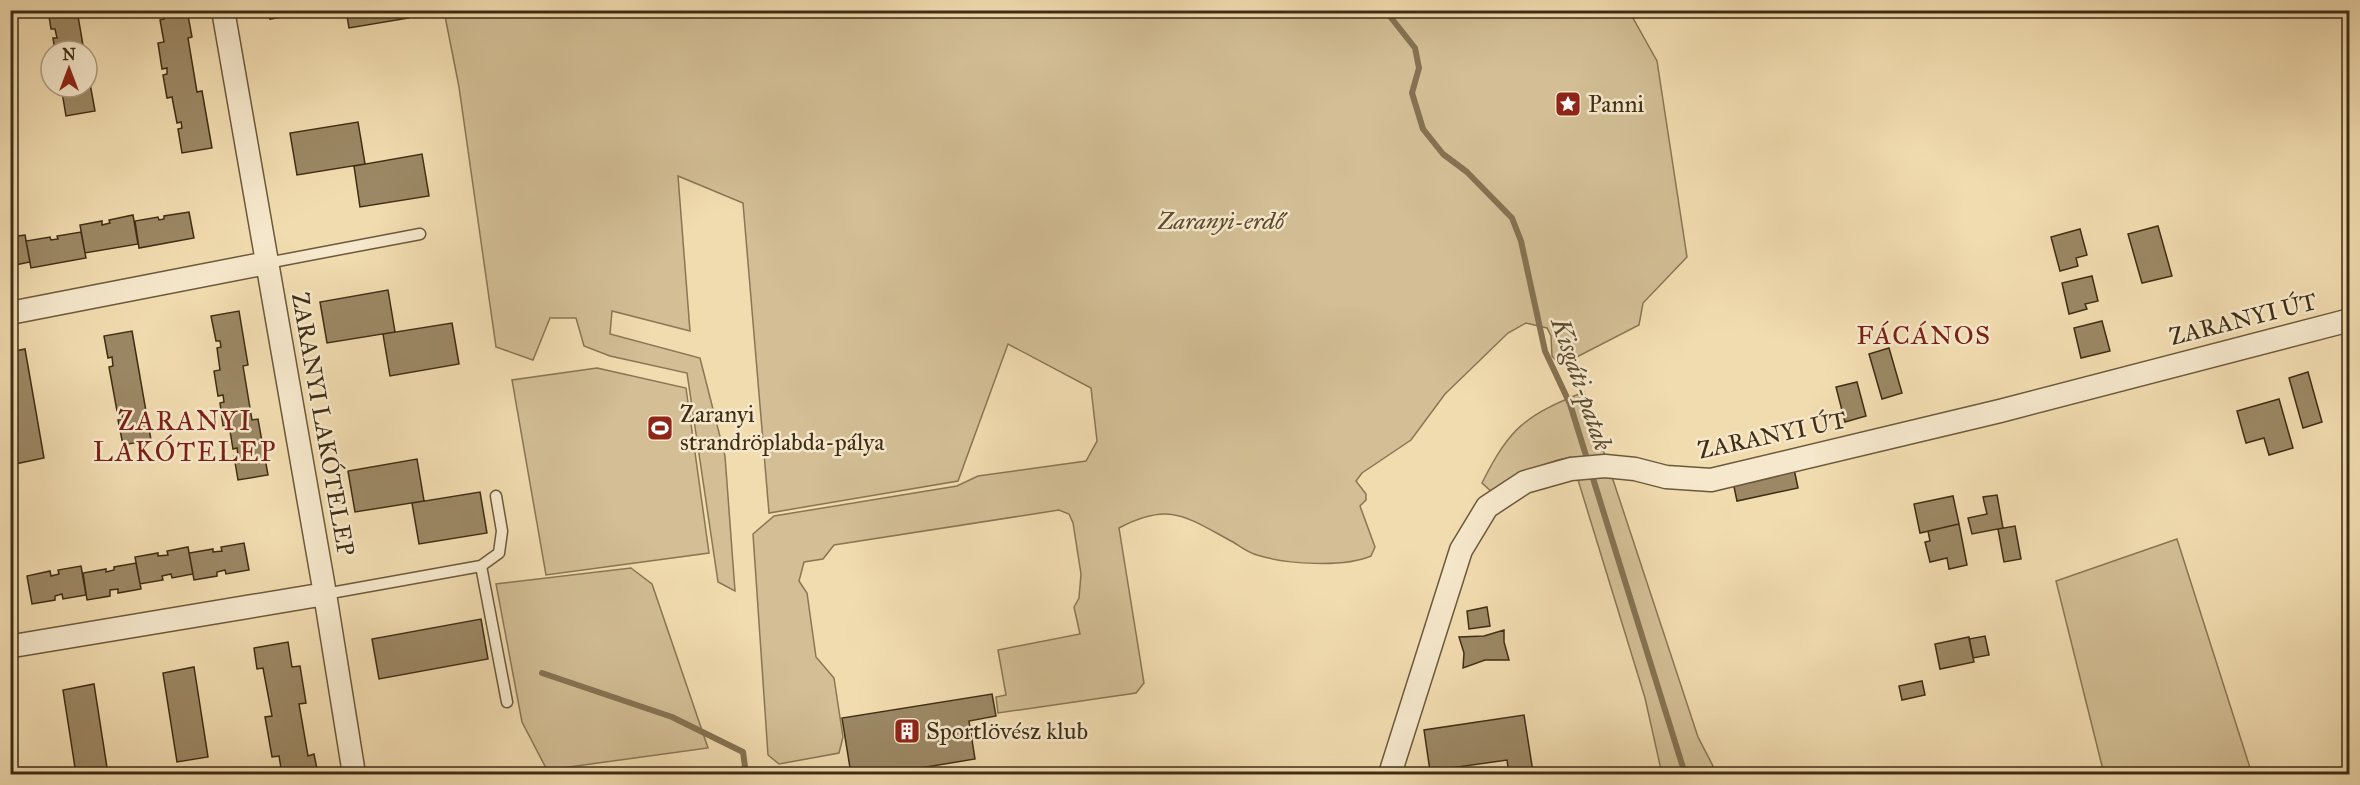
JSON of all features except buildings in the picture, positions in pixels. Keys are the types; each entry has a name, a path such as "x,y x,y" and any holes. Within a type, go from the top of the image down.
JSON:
{"street":[{"name":"ZARANYI LAKÓTELEP","path":"223,10 325,594 354,774"},
{"name":"ZARANYI LAKÓTELEP","path":"10,313 267,263"},
{"name":"ZARANYI ÚT","path":"1390,774 1461,550 1487,507 1525,482 1571,469 1605,466 1635,469 1666,477 1711,480 2000,411 2135,373 2349,320"},
{"name":"ZARANYI LAKÓTELEP","path":"12,638 325,594"}],"lane":[{"name":"ZARANYI LAKÓTELEP","path":"267,263 420,234"},
{"path":"496,496 502,531 499,553 481,566 507,702"},
{"name":"ZARANYI LAKÓTELEP","path":"325,594 481,566"}],"green space":[{"name":"Zaranyi-erdő","path":"444,11 1629,11 1657,61 1687,257 1643,303 1639,325 1567,362 1558,363 1552,356 1551,336 1547,328 1526,323 1508,333 1445,394 1411,440 1362,473 1356,481 1366,494 1366,500 1360,506 1375,547 1371,556 1359,560 1330,563 1283,561 1251,553 1190,519 1165,514 1152,515 1119,528 1144,683 1136,693 998,713 996,697 1006,695 998,650 1080,634 1074,607 1079,598 1081,574 1073,523 1069,514 1059,510 834,545 823,559 804,562 799,581 807,593 816,657 834,678 843,737 839,753 779,764 768,755 753,534 774,516 957,486 978,476 1086,461 1097,441 1091,388 1008,344 958,481 769,513 743,203 678,176 690,331 612,311 610,334 700,358 725,456 735,591 718,582 687,373 610,356 584,346 576,318 550,318 533,360 496,347 459,87"},
{"path":"597,368 686,388 709,553 546,575 512,380"},
{"path":"1584,392 1698,737 1713,766 1711,774 1662,774 1645,698 1571,457 1530,471 1493,493 1482,483 1502,448 1522,425 1548,408"},
{"path":"2177,539 2252,774 2104,774 2056,581"},
{"path":"631,568 652,584 708,748 547,770 522,722 496,584"}],"waterway":[{"name":"Kisgáti-patak","path":"1385,10 1415,48 1419,68 1412,93 1423,129 1443,154 1467,172 1512,218 1521,241 1545,351 1570,404 1588,462"},
{"name":"Kisgáti-patak","path":"1591,472 1685,774"},
{"path":"542,673 672,717 743,752 746,774"}],"place":[{"name":"Panni","path":"1568,104"},
{"name":"Zaranyi strandröplabda-pálya","path":"660,428"},
{"name":"Sportlövész klub","path":"907,731"}],"district":[{"name":"FÁCÁNOS","path":"1924,335"},
{"name":"ZARANYI LAKÓTELEP","path":"185,436"}]}
